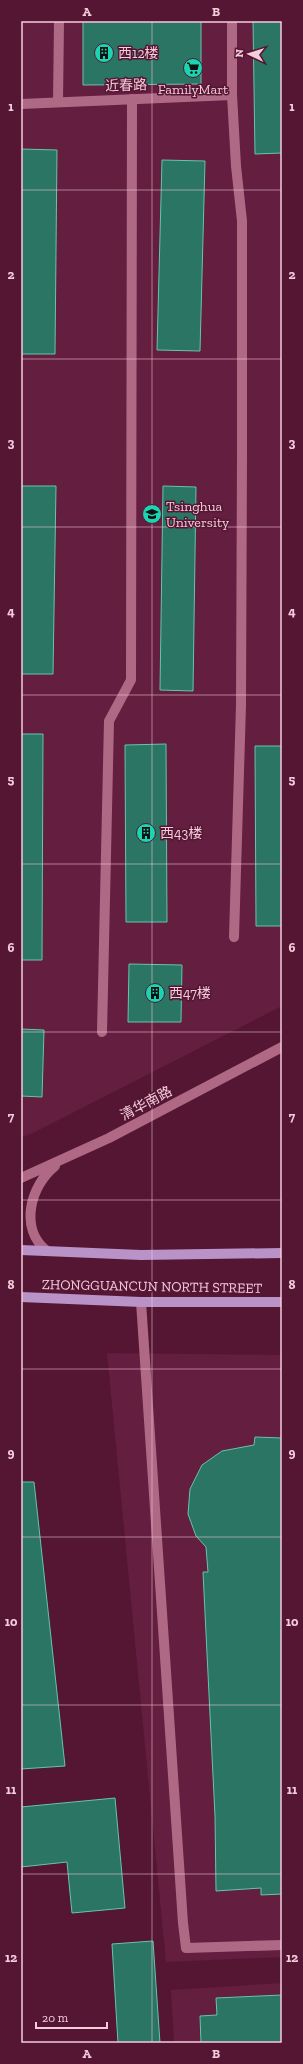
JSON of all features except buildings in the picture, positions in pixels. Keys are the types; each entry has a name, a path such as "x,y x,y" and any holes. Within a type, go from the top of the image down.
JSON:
{"main road":[{"path":"21,1250 141,1255 282,1253"},
{"name":"ZHONGGUANCUN NORTH STREET","path":"21,1296 141,1302 282,1302"}],"street":[{"path":"58,102 59,21"},
{"path":"232,21 232,95 236,166 242,221 241,698 234,937"},
{"name":"近春路","path":"21,104 232,95"},
{"path":"102,1032 109,721 130,680 132,100"},
{"name":"清华南路","path":"21,1178 109,1138 282,1047"},
{"path":"47,1251 40,1245 33,1232 29,1216 34,1197 46,1173 64,1158"},
{"path":"141,1302 182,1915 186,1948 282,1946"}],"shaded area":[{"name":"Tsinghua University","path":"21,21 282,21 282,1006 33,1133 21,1137"},
{"path":"107,1353 282,1355 282,1957 166,1962"},
{"path":"282,1983 282,2043 174,2043 171,1990"}],"place":[{"name":"西12楼","path":"104,53"},
{"name":"FamilyMart","path":"193,68"},
{"name":"Tsinghua University","path":"152,514"},
{"name":"西43楼","path":"146,833"},
{"name":"西47楼","path":"155,993"}]}
